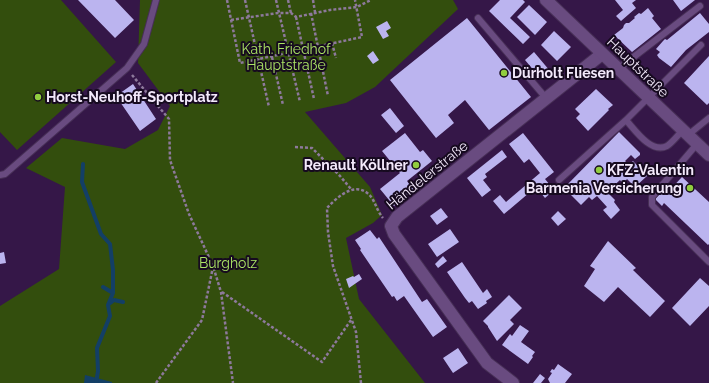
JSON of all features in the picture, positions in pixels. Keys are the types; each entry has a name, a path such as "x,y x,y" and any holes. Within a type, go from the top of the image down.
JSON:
{"street":[{"name":"Hauptstraße","path":"546,0 709,155"},
{"name":"Händelerstraße","path":"513,383 487,363 394,234 391,226 396,217 602,54"}],"lane":[{"path":"0,176 5,174 127,68 144,44 156,0"},
{"path":"618,68 700,6"},
{"path":"478,18 546,98"},
{"path":"559,180 626,120 701,45"},
{"path":"626,120 646,143 657,147 666,146 709,118"},
{"path":"697,144 652,197 652,205 709,262"}],"path":[{"path":"227,0 240,63 362,37 355,0"},
{"path":"245,0 269,107"},
{"path":"276,0 300,102"},
{"path":"288,0 291,13 296,17 302,50 314,99"},
{"path":"313,0 315,12"},
{"path":"296,17 315,12 357,7 371,0"},
{"path":"231,20 278,13 291,13"},
{"path":"311,13 328,96"},
{"path":"332,43 336,58"},
{"path":"272,57 283,105"},
{"path":"127,68 169,119 170,160 189,214 213,266 221,292 233,383"},
{"path":"295,147 312,148 351,189"},
{"path":"361,383 356,332 333,266 328,232 327,208 335,199 351,189 363,190 373,199 382,217 391,226"},
{"path":"156,383 202,320 213,266"},
{"path":"221,292 322,362 351,319"}],"green space":[{"name":"Horst-Neuhoff-Sportplatz","path":"0,0 61,0 116,62 17,150 0,132"},
{"name":"Burgholz","path":"140,0 453,0 458,9 375,87 346,103 305,112 370,187 382,215 373,223 346,238 359,299 425,383 0,383 0,306 59,269 65,187 26,168 62,138 125,149 158,130 170,106 138,63"}],"water":[{"path":"85,375 112,382 112,383 84,383"}],"building":[{"path":"78,0 115,0 134,20 115,38"},
{"path":"500,0 523,0 525,2 510,18 530,37 523,44 489,11"},
{"path":"615,0 636,0 632,3 636,8 621,21 616,16 623,10"},
{"path":"673,0 695,0 681,11"},
{"path":"529,5 547,22 535,35 517,17"},
{"path":"648,8 654,16 652,18 661,29 632,52 614,35 623,28 626,23 629,23 639,13 641,14"},
{"path":"700,13 709,24 709,32 686,50 671,67 659,58 657,55 660,52 656,49 665,39 667,40"},
{"path":"467,18 531,97 489,130 465,100 448,115 454,123 436,138 390,80"},
{"path":"387,21 391,28 386,31 389,36 383,39 376,27"},
{"path":"554,31 571,47 557,61 541,45"},
{"path":"373,51 379,60 373,64 367,56"},
{"path":"534,52 550,71 541,79 525,60"},
{"path":"709,56 709,103 707,105 684,83"},
{"path":"133,84 156,119 140,131 116,96"},
{"path":"596,89 613,105 588,131 576,118 580,114 575,109"},
{"path":"390,108 404,126 396,133 381,115"},
{"path":"619,132 640,153 640,155 635,159 631,155 625,161 629,165 633,161 647,176 635,187 627,179 623,184 620,180 607,192 615,200 614,202 620,210 611,219 603,210 607,207 597,196 592,200 589,197 581,205 564,188"},
{"path":"405,133 420,152 423,150 432,161 407,181 414,190 394,206 380,189 400,173 382,151"},
{"path":"523,133 554,172 545,179 554,190 545,198 536,187 504,214 493,201 500,195 506,202 540,173 529,159 524,163 509,144"},
{"path":"502,150 507,157 485,174 487,177 483,180 491,190 482,197 467,178"},
{"path":"682,177 709,202 708,245 664,203 662,206 655,199 663,191 666,194"},
{"path":"441,208 448,217 437,225 430,216"},
{"path":"558,211 566,219 558,226 551,218"},
{"path":"450,229 459,242 437,257 428,244"},
{"path":"370,230 377,239 379,237 422,302 427,299 447,327 433,337 404,296 397,301 394,296 392,297 360,250 361,249 355,240"},
{"path":"608,241 636,268 633,270 665,301 650,317 618,287 604,302 584,286 595,269 590,266"},
{"path":"4,252 6,263 0,264 0,253"},
{"path":"443,256 447,261 438,268 435,264"},
{"path":"462,262 483,293 487,289 492,297 486,301 487,303 478,309 472,301 469,303 447,272"},
{"path":"359,274 362,279 349,288 346,279"},
{"path":"700,278 709,286 709,306 690,326 672,308"},
{"path":"509,295 522,308 510,320 514,324 497,341 488,326 483,321"},
{"path":"520,325 529,331 521,342 535,352 528,364 502,345 510,334 512,336"},
{"path":"458,348 468,363 453,373 443,358"},
{"path":"558,364 572,374 565,383 550,383 548,379 552,373 550,372 552,369 554,370"},
{"path":"540,374 545,378 541,383 533,383"}],"waterway":[{"path":"83,164 82,182 101,234 110,244 113,270 113,293 108,305 110,316 97,348 98,371 96,383"},
{"path":"103,287 113,293"},
{"path":"109,304 114,300 123,302"}],"place":[{"name":"Dürholt Fliesen","path":"504,73"},
{"name":"Horst-Neuhoff-Sportplatz","path":"38,97"},
{"name":"Renault Köllner","path":"416,165"},
{"name":"KFZ-Valentin","path":"599,170"},
{"name":"Barmenia Versicherung","path":"690,188"}],"park label":[{"name":"Kath. Friedhof Hauptstraße","path":"286,58"}]}
